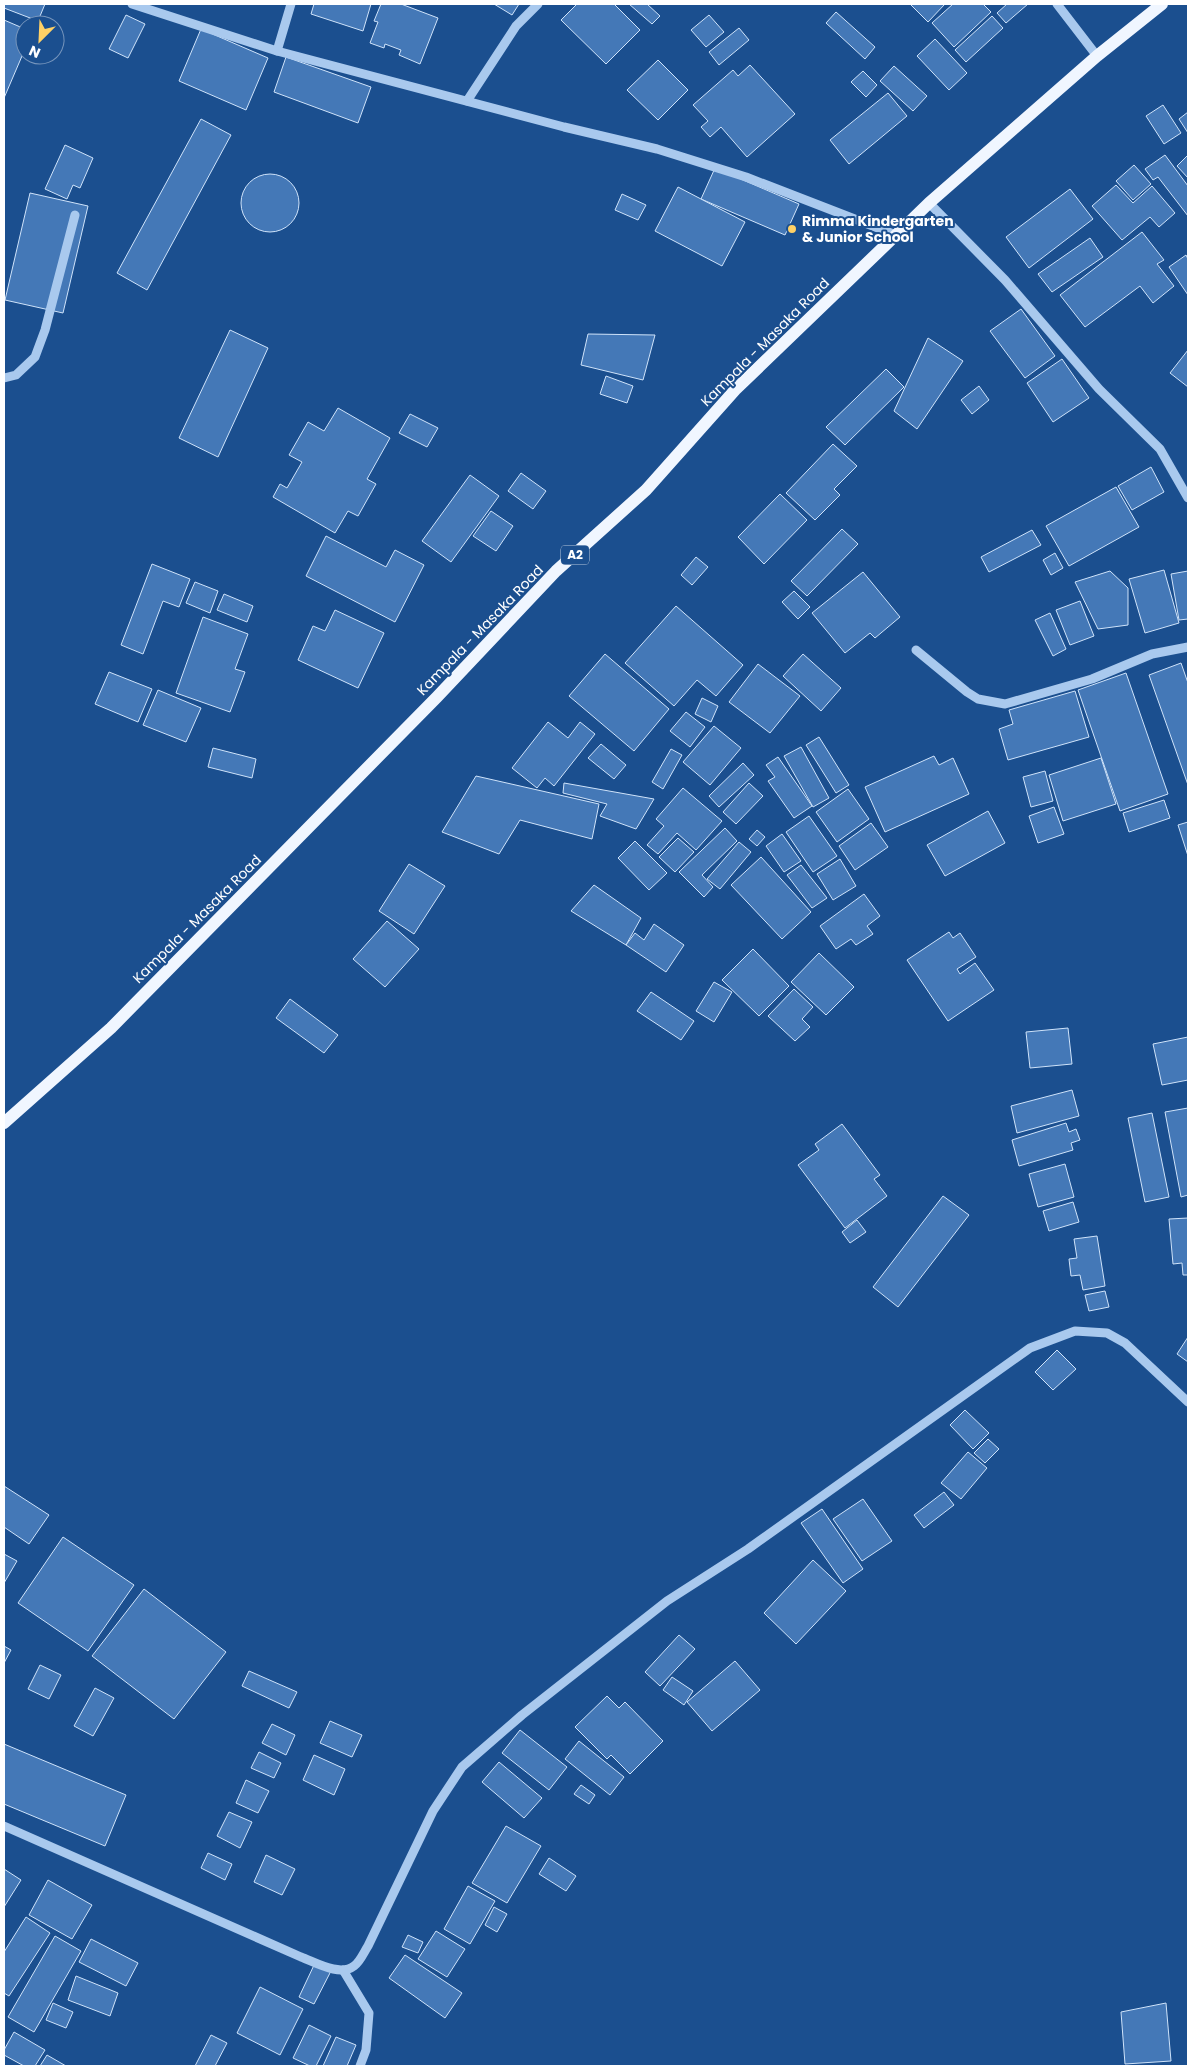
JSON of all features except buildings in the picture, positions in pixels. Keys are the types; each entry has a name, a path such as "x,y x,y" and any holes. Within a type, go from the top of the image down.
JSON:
{"main road":[{"name":"Kampala - Masaka Road","path":"4,1122 111,1028 437,697 556,571 646,490 735,390 896,234 1096,56 1162,4"}],"street":[{"path":"132,4 277,51 564,128 657,149 746,177 896,234"},
{"path":"277,51 291,4"},
{"path":"467,101 516,26 538,4"},
{"path":"1057,4 1096,56"},
{"path":"929,203 1005,280 1099,389 1160,449 1188,498"},
{"path":"4,378 16,374 34,357 45,330 75,216"},
{"path":"916,650 978,699 1005,704 1092,679 1152,654 1188,647"},
{"path":"4,1826 301,1957 343,1970 354,1966 368,1946 433,1811 462,1767 522,1715 667,1601 748,1549 1030,1348 1075,1331 1107,1333 1125,1343 1188,1402"},
{"path":"343,1970 369,2013 366,2050 360,2066"}],"place":[{"name":"Rimma Kindergarten & Junior School","path":"792,229"}]}
